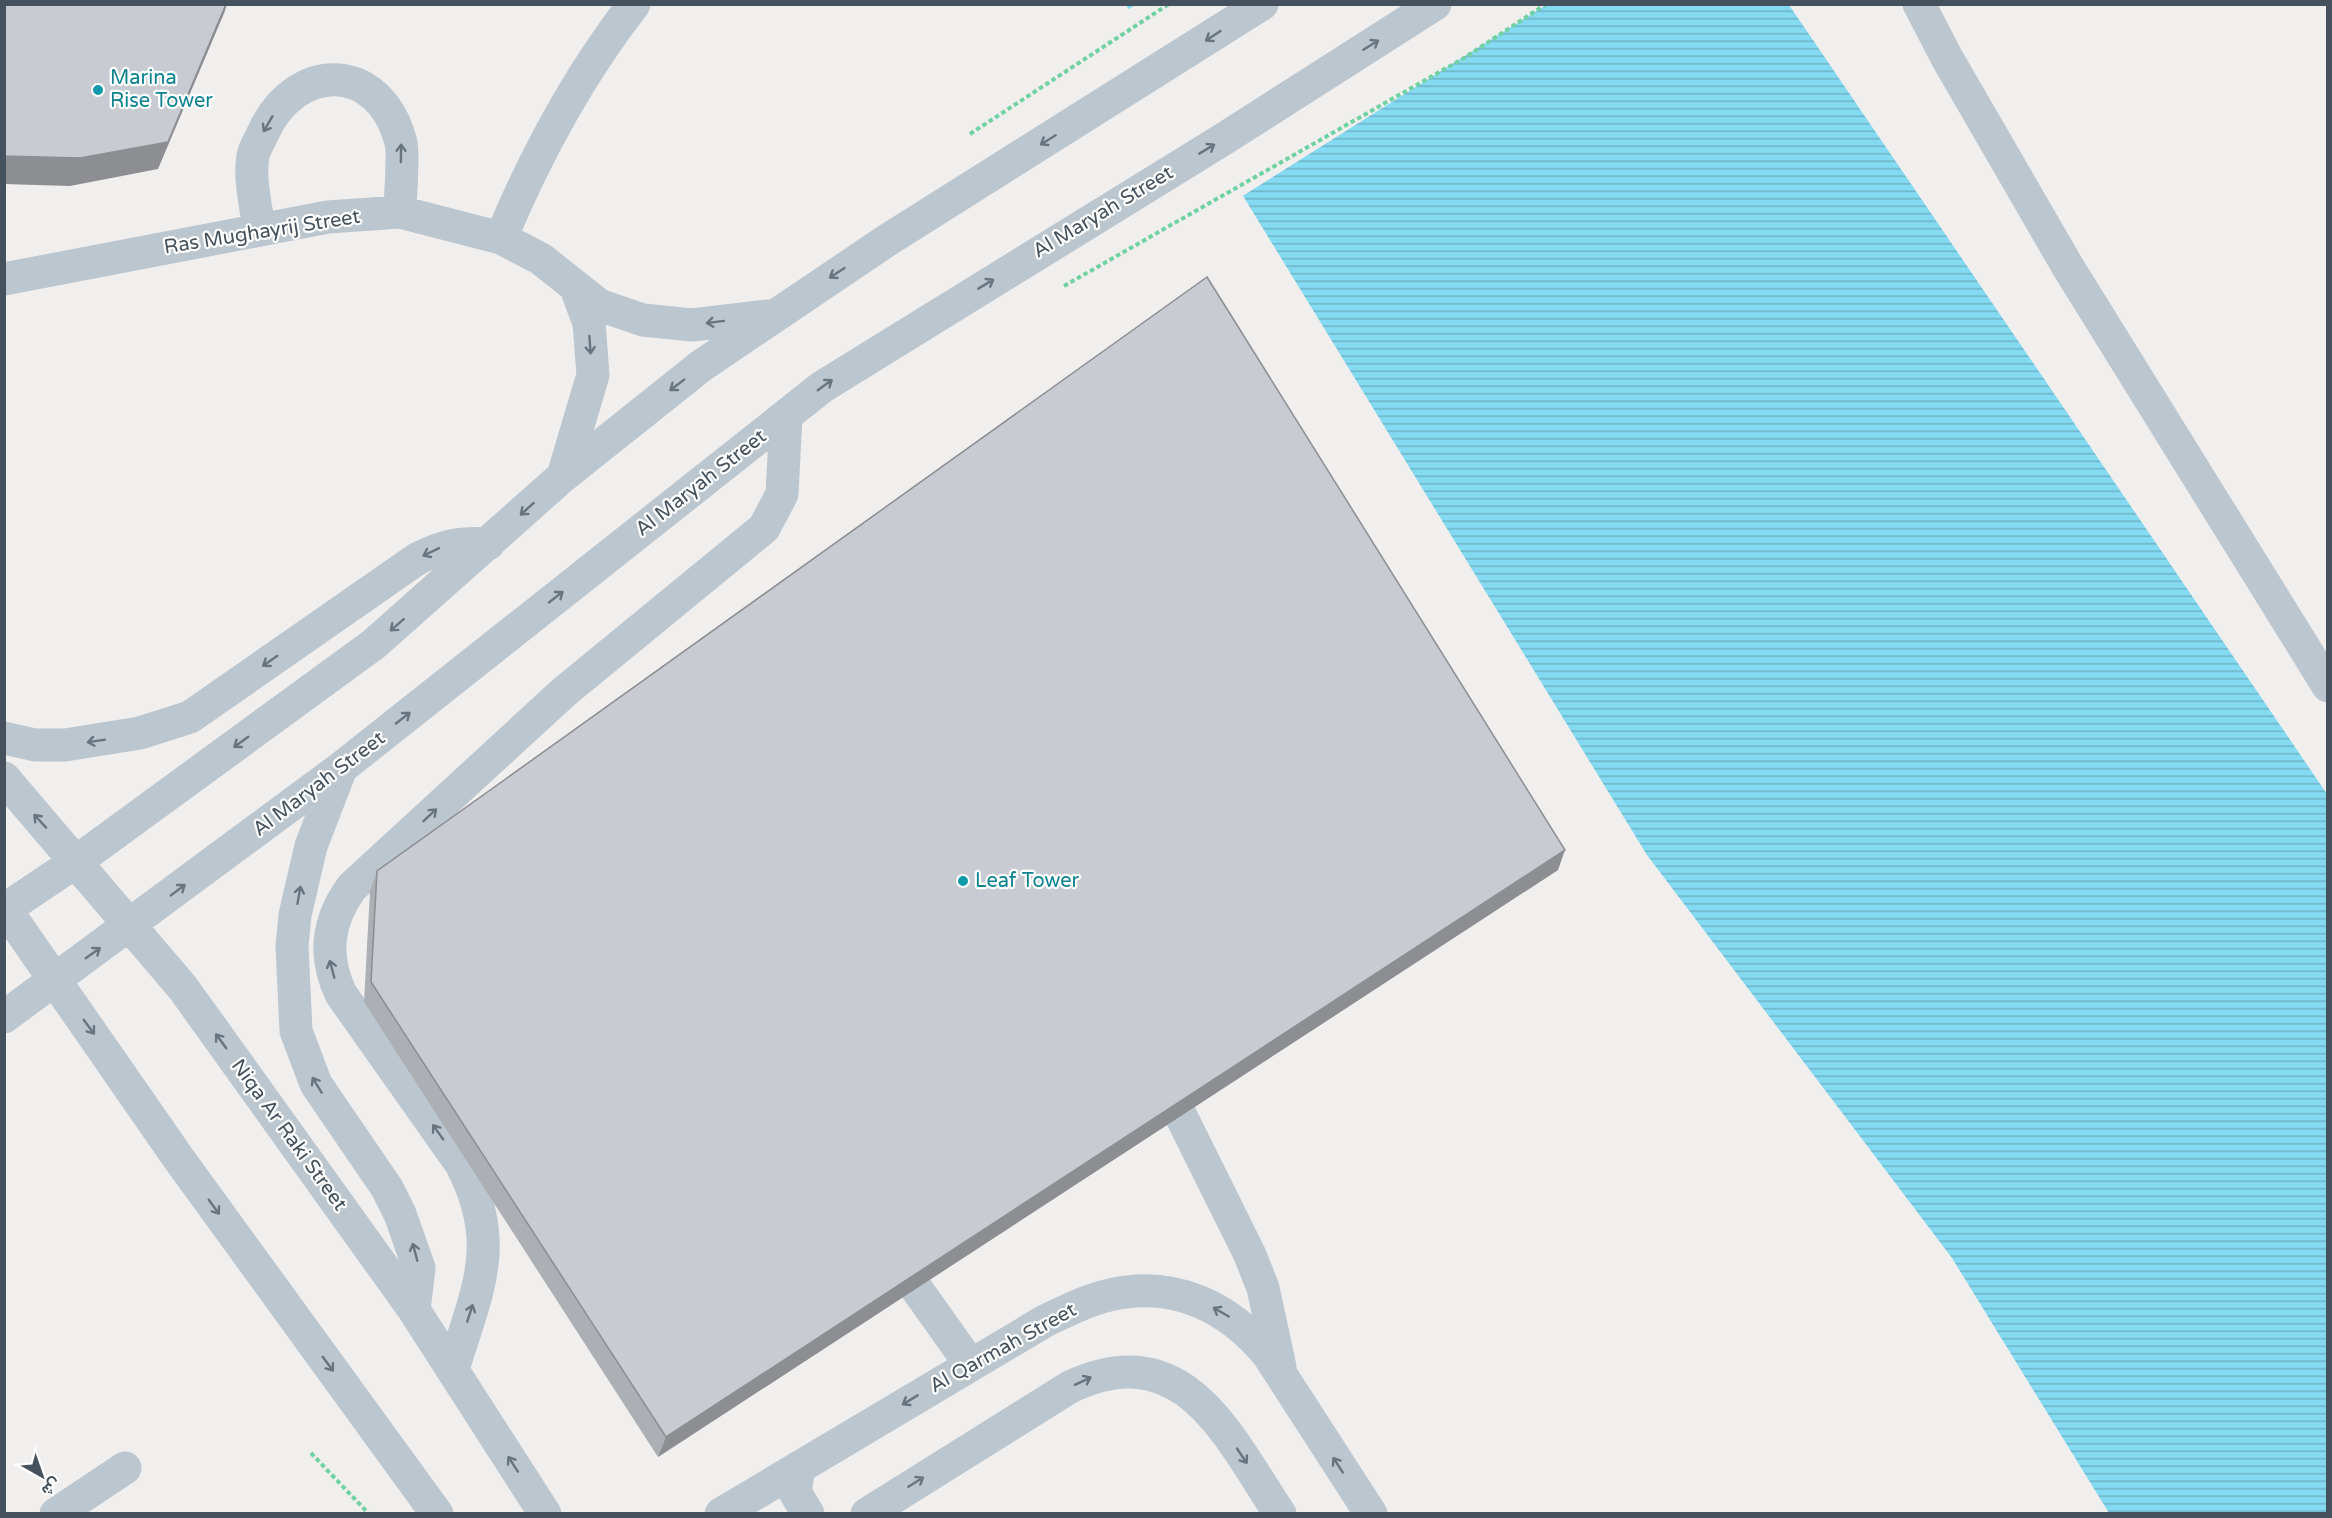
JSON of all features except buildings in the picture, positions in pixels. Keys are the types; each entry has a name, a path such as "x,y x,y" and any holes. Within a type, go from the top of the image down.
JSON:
{"street":[{"path":"501,238 550,130 580,79 634,4"},
{"path":"437,1514 179,1159 5,909 77,861 374,644 563,476 657,400 773,315 1262,4"},
{"name":"Al Maryah Street","path":"4,1017 131,926 341,768 841,374 1222,140 1435,4"},
{"path":"1920,4 1947,58 2068,267 2328,686"},
{"path":"258,229 253,155 267,124 286,99 314,81 341,81 368,88 382,103 402,145 400,212"},
{"name":"Ras Mughayrij Street","path":"4,279 328,217 400,212 501,238 541,259 599,305 643,321 692,325 773,315"},
{"path":"563,476 593,375 588,323 576,288"},
{"path":"453,1369 483,1273 484,1235 480,1210 473,1186 461,1164 341,994 335,981 328,950 334,916 352,887 564,692 764,528 782,495 786,417"},
{"path":"4,738 35,745 65,745 140,733 190,717 417,559 438,548 461,542 488,544"},
{"path":"341,768 311,846 295,915 292,946 296,1031 316,1084 387,1188 400,1214 419,1268 414,1310"},
{"name":"Niqa Ar Raki Street","path":"4,778 183,988 414,1310 545,1514"},
{"path":"1181,1116 1250,1255 1263,1288 1281,1377"},
{"path":"916,1288 970,1364"},
{"name":"Al Qarmah Street","path":"721,1514 1045,1321 1084,1303 1112,1294 1140,1292 1193,1299 1222,1312 1254,1337 1371,1514"},
{"path":"868,1512 1070,1386 1092,1377 1114,1372 1160,1378 1182,1387 1201,1401 1216,1417 1280,1514"},
{"path":"799,1467 795,1492 808,1514"},
{"path":"56,1514 125,1468"}],"path":[{"path":"970,134 1169,4"},
{"path":"1064,286 1464,58 1546,4"},
{"path":"311,1453 369,1514"}],"water":[{"path":"1126,5 1789,5 2327,794 2327,1513 2109,1513 1952,1258 1647,855"}],"pier":[{"path":"1137,4 1546,5 1241,197 1127,10"}],"place":[{"name":"Marina Rise Tower","path":"98,90"},
{"name":"Leaf Tower","path":"963,881"}]}
